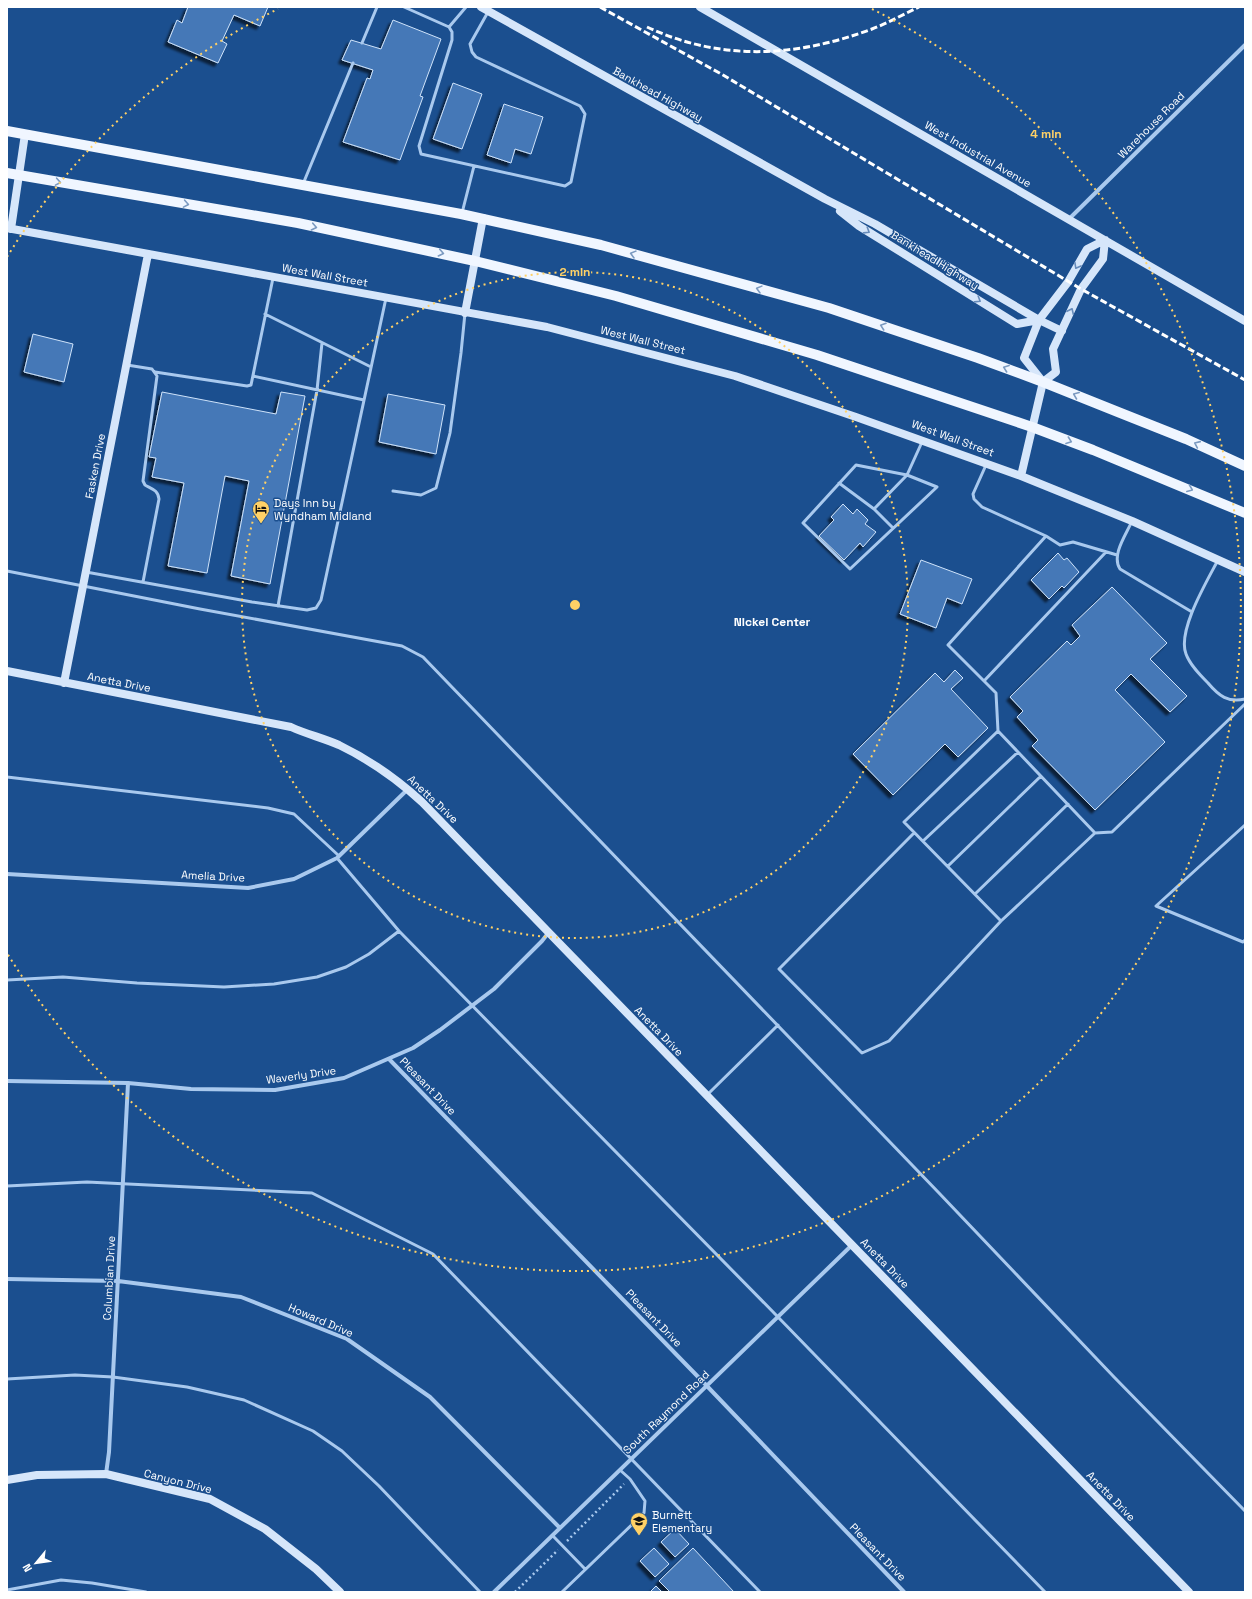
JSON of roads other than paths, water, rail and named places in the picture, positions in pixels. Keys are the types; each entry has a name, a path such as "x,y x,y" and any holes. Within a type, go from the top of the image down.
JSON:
{"main road":[{"path":"7,131 483,218 601,245 829,308 1043,382 1179,437 1245,466"},
{"path":"7,173 298,223 475,260 616,296 817,355 1032,427 1094,450 1245,513"}],"street":[{"name":"West Industrial Avenue","path":"700,7 1069,218 1245,321"},
{"name":"Bankhead Highway","path":"485,9 825,199 875,224 1038,320 1062,331"},
{"name":"Warehouse Road","path":"1069,218 1245,45"},
{"path":"9,228 25,134"},
{"name":"Bankhead Highway","path":"825,199 859,226 1017,324 1038,320"},
{"path":"465,313 483,218"},
{"name":"West Wall Street","path":"9,228 547,327 735,376 923,440 1021,476 1132,521 1245,572"},
{"path":"1043,382 1024,358 1038,320 1068,282 1087,249 1105,240"},
{"path":"1021,476 1043,382 1056,372 1053,349 1081,289 1103,258 1105,240"},
{"name":"Fasken Drive","path":"64,683 148,254"},
{"name":"Anetta Drive","path":"7,671 290,727 318,736 353,752 390,775 408,789 549,932 1189,1592"},
{"name":"Amelia Drive","path":"7,874 248,888 294,879 338,856 408,789"},
{"name":"Waverly Drive","path":"7,1081 128,1083 191,1089 274,1090 344,1078 414,1048 494,989 542,941 549,932"},
{"name":"Pleasant Drive","path":"389,1059 904,1592"},
{"name":"Columbian Drive","path":"106,1474 110,1452 128,1083"},
{"name":"South Raymond Road","path":"494,1592 777,1316 852,1245"},
{"name":"Howard Drive","path":"7,1278 118,1281 241,1297 347,1339 430,1396 560,1528"},
{"name":"Canyon Drive","path":"7,1480 37,1475 106,1474 210,1499 265,1529 316,1569 340,1592"}],"lane":[{"path":"362,43 377,7"},
{"path":"404,7 449,27 452,32 452,40 419,146 421,154 565,186 571,182 585,114 580,106 476,57 472,52 470,44 485,9"},
{"path":"413,11 415,7"},
{"path":"449,27 466,7"},
{"path":"302,185 353,63"},
{"path":"461,214 474,166"},
{"path":"155,372 247,386 251,385 273,277"},
{"path":"86,572 278,606 307,610 316,608 321,600 386,298"},
{"path":"393,490 421,496 436,488 450,432 465,313"},
{"path":"265,314 371,367"},
{"path":"278,606 317,390 322,343"},
{"path":"126,365 152,368 157,376 144,481 145,485 155,490 159,499 143,582"},
{"path":"254,376 364,400"},
{"path":"874,509 907,475 923,440"},
{"path":"987,463 973,494 974,499 982,506 1046,536 1060,545 1073,542 1117,555"},
{"path":"856,465 907,475 937,487 850,569 804,523 856,465"},
{"path":"839,483 874,509 894,528"},
{"path":"1132,521 1117,555 1117,564 1120,569 1192,612"},
{"path":"1046,536 948,645 996,693 998,731 1096,833"},
{"path":"984,681 1106,552"},
{"path":"1218,560 1192,612 1184,639 1185,653 1191,664 1210,686 1225,699 1237,701 1245,699"},
{"path":"7,571 200,609 402,646 423,657 778,1025 1114,1377 1245,1511"},
{"path":"914,833 779,969 862,1052 889,1041 1001,921 1096,833 1112,832 1245,704"},
{"path":"998,731 904,822 1001,921"},
{"path":"923,841 1018,752"},
{"path":"948,866 1041,776"},
{"path":"7,778 268,808 294,814 338,856 398,931 1046,1592"},
{"path":"975,894 1068,804"},
{"path":"1245,825 1156,906 1243,942 1245,940"},
{"path":"7,980 63,977 137,983 224,987 274,984 318,977 346,967 370,954 398,931"},
{"path":"706,1095 778,1025"},
{"path":"7,1186 87,1182 123,1185 312,1193 433,1254 760,1592"},
{"path":"7,1378 75,1375 113,1377 187,1387 244,1400 314,1431 342,1451 374,1481 480,1592"},
{"path":"562,1592 644,1513 645,1501 630,1479 620,1470"},
{"path":"553,1536 585,1569"},
{"path":"7,1590 61,1580 92,1583 146,1592"}],"railway":[{"path":"600,7 723,75 1081,289 1245,380"},
{"path":"647,27 675,38 703,46 760,52 788,50 844,38 878,27 919,7"}],"place":[{"name":"Days Inn by Wyndham Midland","path":"261,524"},
{"name":"Burnett Elementary","path":"639,1536"}],"district":[{"name":"Nickel Center","path":"772,622"}]}
